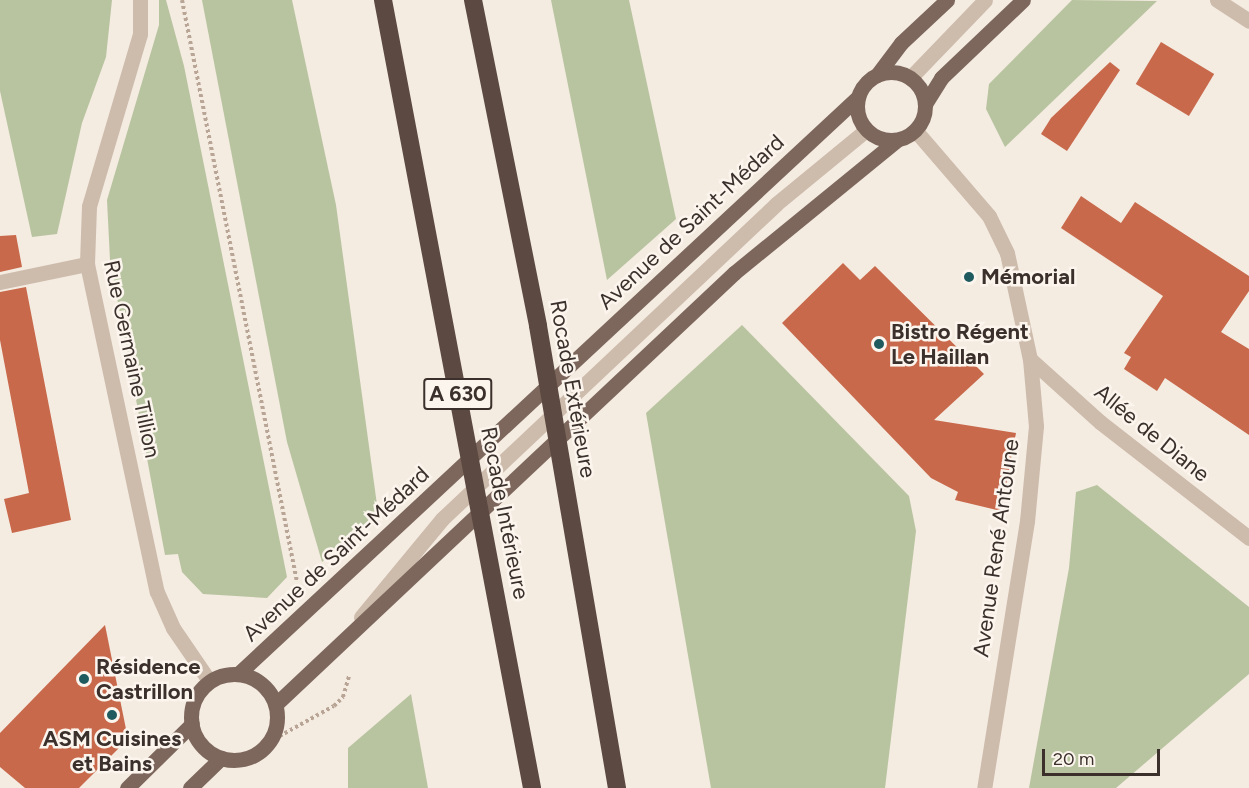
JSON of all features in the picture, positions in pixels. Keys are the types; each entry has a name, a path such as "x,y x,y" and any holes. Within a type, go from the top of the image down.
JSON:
{"highway":[{"name":"Rocade Intérieure","path":"383,0 532,788"},
{"name":"Rocade Extérieure","path":"473,0 538,326 617,788"}],"main road":[{"path":"947,0 901,43 858,97 859,120 874,137 897,140 915,130 925,104 941,78 1023,0"},
{"path":"877,75 894,72 910,78 925,104"},
{"name":"Avenue de Saint-Médard","path":"238,674 858,97"},
{"name":"Avenue de Saint-Médard","path":"276,704 357,625 779,233 897,140"},
{"path":"238,674 262,684 276,704 275,731 264,747 247,758 221,758 201,745 192,724 195,700 210,682 238,674"},
{"path":"127,788 192,724"},
{"path":"190,788 221,758"}],"street":[{"name":"Rue Germaine Tillion","path":"140,0 140,34 89,206 87,264 157,592 173,628 210,682"},
{"path":"910,78 985,0"},
{"path":"1217,0 1249,21"},
{"name":"Avenue de Saint-Médard","path":"357,625 442,519 808,176 866,130"},
{"name":"Avenue René Antoune","path":"915,130 989,216 1007,253 1030,359 1036,426 1027,521 984,788"},
{"path":"0,282 87,264"},
{"name":"Allée de Diane","path":"1030,359 1100,422 1249,538"}],"path":[{"path":"182,0 297,580 292,607 301,616"}],"green space":[{"path":"0,0 112,0 106,57 82,123 57,234 32,237 0,91"},
{"path":"159,0 166,0 184,66 287,577 267,598 203,594 182,572 178,554 165,555 110,260 107,200 159,25"},
{"path":"202,0 292,0 336,205 378,512 322,562 287,442"},
{"path":"551,0 629,0 676,219 607,280"},
{"path":"1072,0 1157,1 1005,147 986,109 989,84"},
{"path":"742,325 909,496 916,531 885,788 711,788 646,413"},
{"path":"1097,485 1249,607 1249,674 1116,788 1029,788 1069,568 1076,492"},
{"path":"411,694 428,788 348,788 348,748"}],"building":[{"path":"1161,42 1214,74 1189,116 1136,84"},
{"path":"1110,62 1120,70 1067,151 1041,134 1051,118"},
{"path":"1081,196 1121,223 1135,202 1249,276 1249,291 1221,332 1249,349 1249,435 1165,378 1157,391 1124,369 1131,357 1124,353 1163,296 1061,228"},
{"path":"16,235 22,267 0,272 0,236"},
{"path":"843,263 860,280 875,266 984,374 934,420 1016,433 1001,511 955,500 958,492 931,478 782,323"},
{"path":"26,287 71,520 12,533 4,499 29,493 0,340 0,292"},
{"name":"Résidence Castrillon","path":"105,625 128,739 79,788 25,788 0,767 0,733"}],"place":[{"name":"Mémorial","path":"969,277"},
{"name":"Bistro Régent Le Haillan","path":"879,344"},
{"name":"Résidence Castrillon","path":"84,679"},
{"name":"ASM Cuisines et Bains","path":"112,715"}]}
